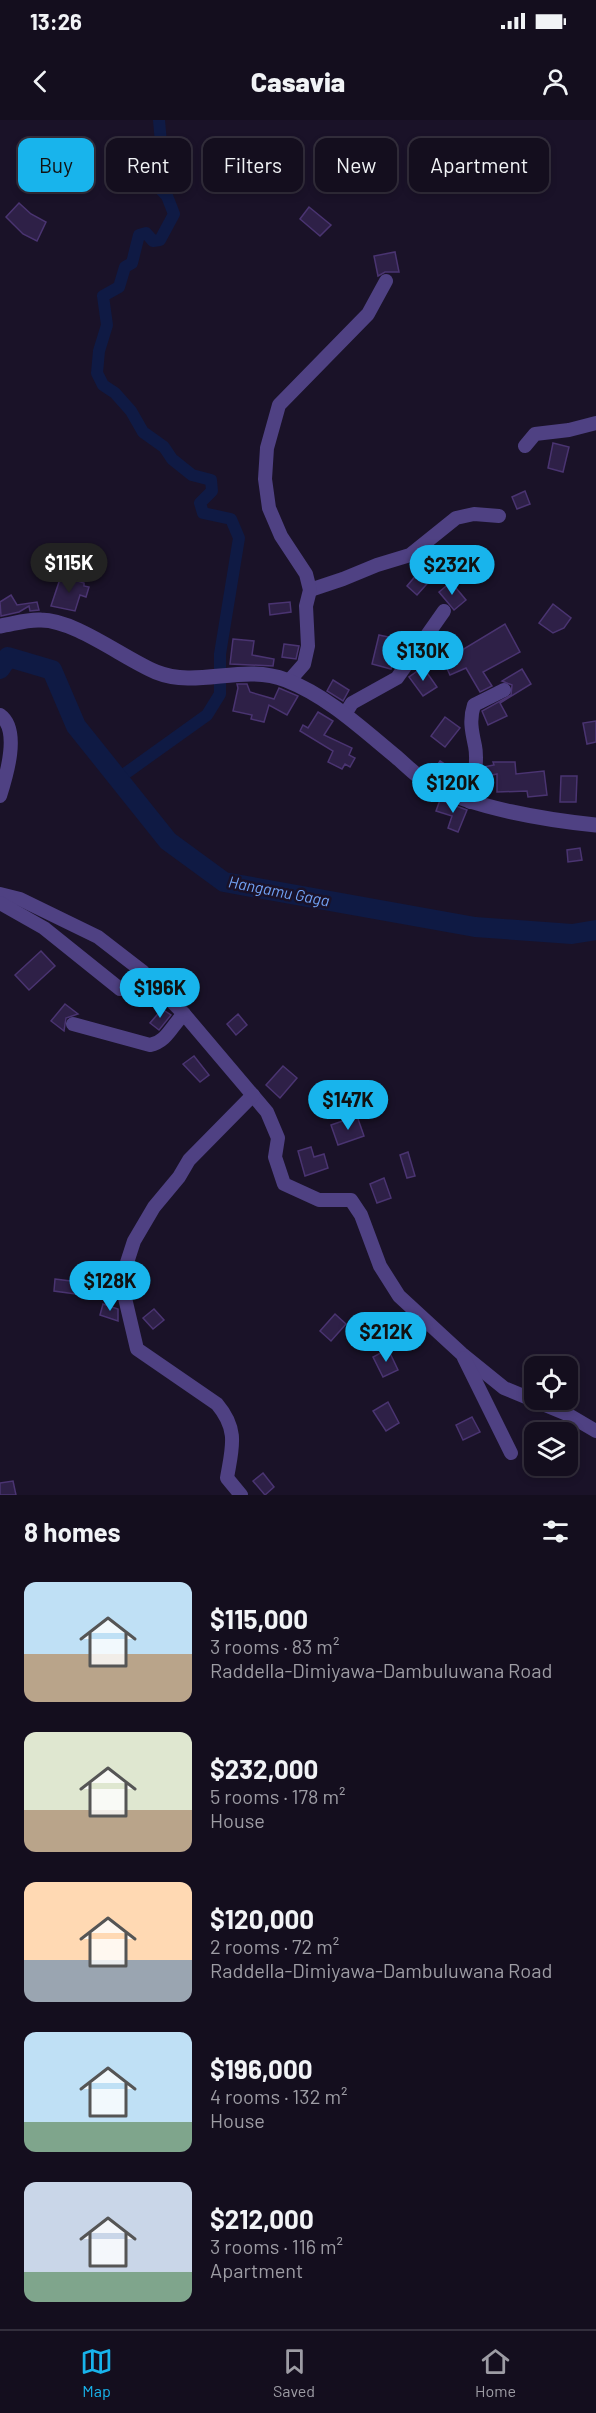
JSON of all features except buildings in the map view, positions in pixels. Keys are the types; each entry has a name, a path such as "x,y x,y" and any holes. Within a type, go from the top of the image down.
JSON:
{"street":[{"path":"289,681 304,664 308,646 306,606 310,590 306,574 281,536 269,508 265,479 267,448 279,405 368,314 386,281"},
{"path":"525,446 535,434 569,430 596,423"},
{"path":"310,590 410,555 456,518 474,514 499,516"},
{"path":"345,714 352,703 397,678 444,611"},
{"path":"0,626 41,620 68,626 158,673 208,679 240,673 274,676 289,681 304,687 345,714 428,783 470,802 596,825"},
{"path":"470,802 476,747 471,736 471,714 474,705 504,690"},
{"path":"0,715 7,723 11,763 0,796"},
{"path":"0,894 20,899 98,937 142,971 184,1014 267,1112 278,1138 275,1157 284,1184 319,1200 351,1200 361,1215 380,1266 399,1296 462,1354 504,1388 567,1414 596,1431"},
{"path":"0,903 44,928 120,989"},
{"path":"74,1024 150,1045 158,1044 167,1036 184,1014"},
{"path":"241,1495 227,1478 234,1438 227,1416 217,1404 137,1350 120,1281 134,1241 154,1207 180,1177 189,1160 253,1095"},
{"path":"462,1354 511,1453"}],"waterway":[{"path":"119,778 207,715 220,694 220,654 239,538 231,519 203,513 200,503 212,491 211,480 192,475 172,459 164,447 143,432 131,411 115,393 103,385 97,373 99,351 107,325 103,296 119,287 125,267 132,263 139,235 146,233 153,241 160,240 174,214 167,196 149,177 150,153 161,143 159,120"},
{"name":"Hangamu Gaga","path":"0,669 8,657 52,670 76,726 168,841 224,882 475,927 572,934 596,930"}]}
